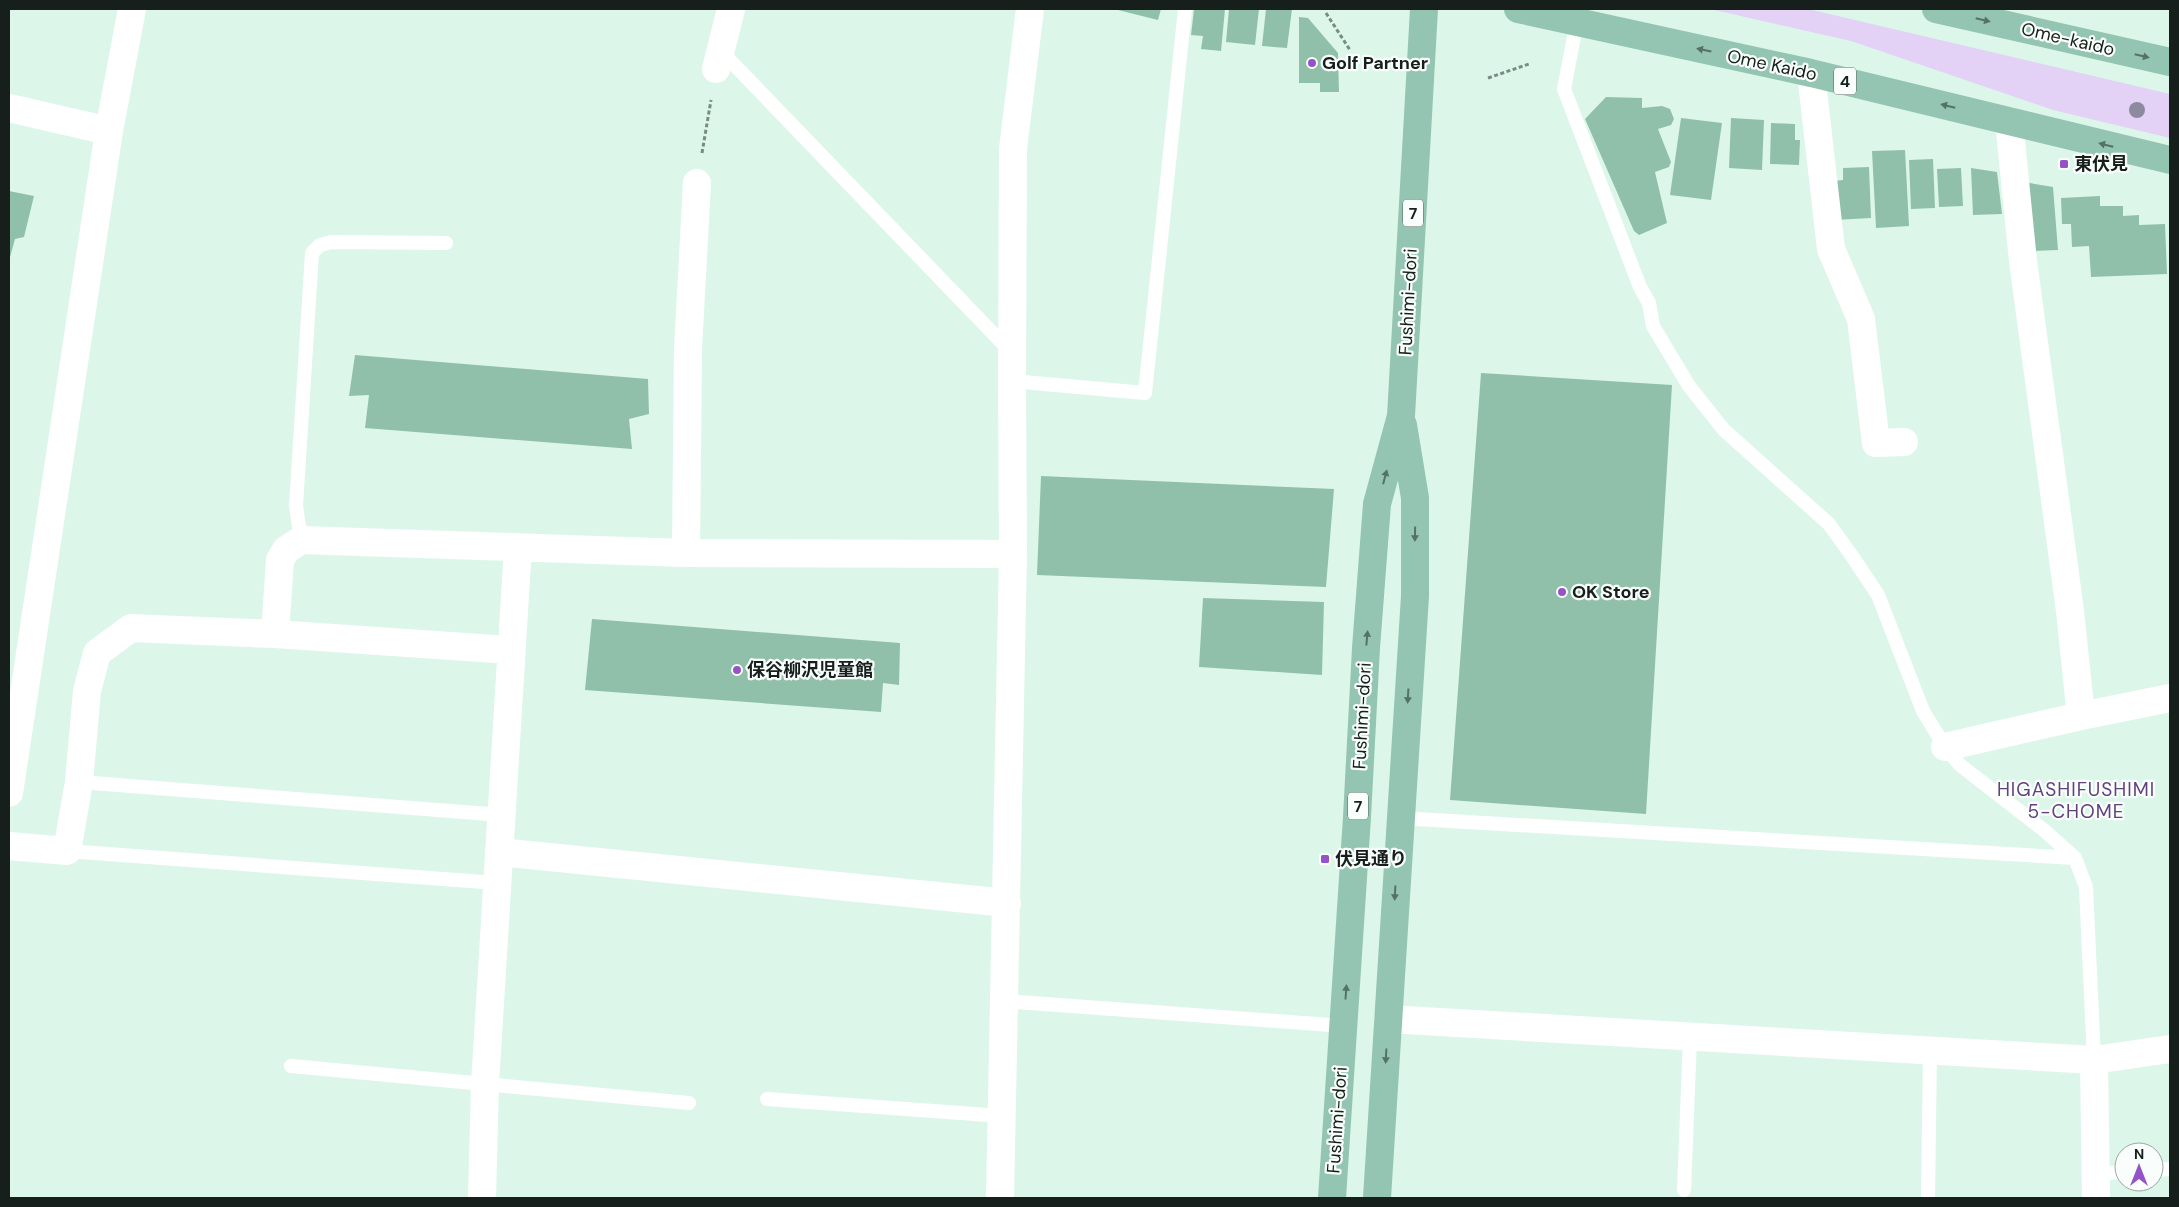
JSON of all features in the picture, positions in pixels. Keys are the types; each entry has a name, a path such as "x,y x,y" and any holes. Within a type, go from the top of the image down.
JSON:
{"main road":[{"name":"Fushimi-dori","path":"1332,1198 1366,648 1377,504 1401,416 1424,9"},
{"name":"Ome Kaido","path":"1518,9 1810,73 2170,160"},
{"name":"Ome-kaido","path":"1936,9 2170,62"},
{"name":"Fushimi-dori","path":"1377,1198 1414,596 1416,498 1401,416"}],"street":[{"path":"9,793 109,131 132,9"},
{"path":"718,60 731,9"},
{"path":"1000,1198 1013,554 1013,149 1030,9"},
{"path":"1810,73 1831,249 1861,319 1876,443 1904,442"},
{"path":"9,108 109,131"},
{"path":"2009,121 2023,260 2070,611 2081,716"},
{"path":"686,553 688,349 698,183"},
{"path":"275,634 280,560 286,550 302,540 686,553 1013,554"},
{"path":"482,1198 485,1084 518,548"},
{"path":"9,846 66,851 79,782 87,691 97,653 131,628 275,634 512,650"},
{"path":"1945,747 2170,698"},
{"path":"499,852 1007,903"},
{"path":"1388,1019 1930,1052 2094,1060 2170,1048"},
{"path":"2094,1060 2096,1186"}],"lane":[{"path":"1012,381 1145,393 1185,9"},
{"path":"1577,22 1564,89 1648,303 1653,326 1689,386 1724,430 1829,524 1852,556 1878,595 1923,711 1945,747 1960,765 2046,831 2075,858 2086,887 2094,1060"},
{"path":"718,60 1012,352"},
{"path":"302,540 296,506 312,253 320,245 331,242 446,243"},
{"path":"79,782 502,815"},
{"path":"1400,818 2075,858"},
{"path":"66,851 497,883"},
{"path":"1004,1001 1344,1026"},
{"path":"1684,1190 1690,1038"},
{"path":"1928,1198 1930,1052"},
{"path":"291,1066 689,1103"},
{"path":"767,1100 1002,1116"},
{"path":"2096,1186 2114,1177"}],"path":[{"path":"1326,13 1350,50"},
{"path":"698,183 718,60"},
{"path":"1488,78 1529,64"}],"shaded area":[{"path":"1710,9 1808,9 2170,94 2170,138 2053,110 1851,41"}],"building":[{"path":"1114,9 1161,9 1158,20"},
{"path":"1194,9 1225,9 1221,51 1201,49 1203,36 1191,35"},
{"path":"1229,9 1259,9 1255,45 1226,42"},
{"path":"1266,9 1292,9 1287,48 1262,46"},
{"path":"1299,17 1308,18 1338,53 1339,92 1320,92 1320,83 1299,83"},
{"path":"1606,97 1642,98 1642,108 1662,106 1670,109 1674,119 1671,125 1658,129 1671,162 1669,167 1655,172 1667,223 1639,235 1634,231 1585,119"},
{"path":"1681,118 1722,123 1711,200 1670,195"},
{"path":"1731,118 1764,120 1762,170 1729,168"},
{"path":"1771,123 1795,124 1795,140 1800,140 1799,165 1770,164"},
{"path":"1905,150 1909,226 1876,228 1872,151"},
{"path":"1933,159 1935,208 1911,209 1909,160"},
{"path":"1869,167 1871,218 1835,220 1834,181 1843,180 1843,168"},
{"path":"1961,168 1963,206 1939,207 1937,169"},
{"path":"1971,168 1997,172 2002,214 1973,215"},
{"path":"2024,182 2053,187 2058,250 2029,251"},
{"path":"9,191 34,196 24,237 15,239 9,261"},
{"path":"2100,196 2100,206 2123,206 2123,216 2139,215 2139,225 2165,224 2167,274 2091,277 2089,246 2072,247 2071,224 2062,224 2061,198"},
{"path":"355,355 648,379 649,414 629,419 632,449 365,428 369,395 349,396"},
{"name":"OK Store","path":"1481,373 1672,385 1646,814 1450,800"},
{"path":"1041,476 1334,489 1326,587 1037,575"},
{"path":"1203,598 1324,602 1322,675 1199,667"},
{"path":"592,619 900,643 899,685 883,683 881,712 585,690"}],"place":[{"name":"Golf Partner","path":"1312,63"},
{"name":"東伏見","path":"2064,164"},
{"name":"OK Store","path":"1562,592"},
{"name":"保谷柳沢児童館","path":"737,670"},
{"name":"伏見通り","path":"1325,859"}],"district":[{"name":"HIGASHIFUSHIMI 5-CHOME","path":"2076,800"}]}
